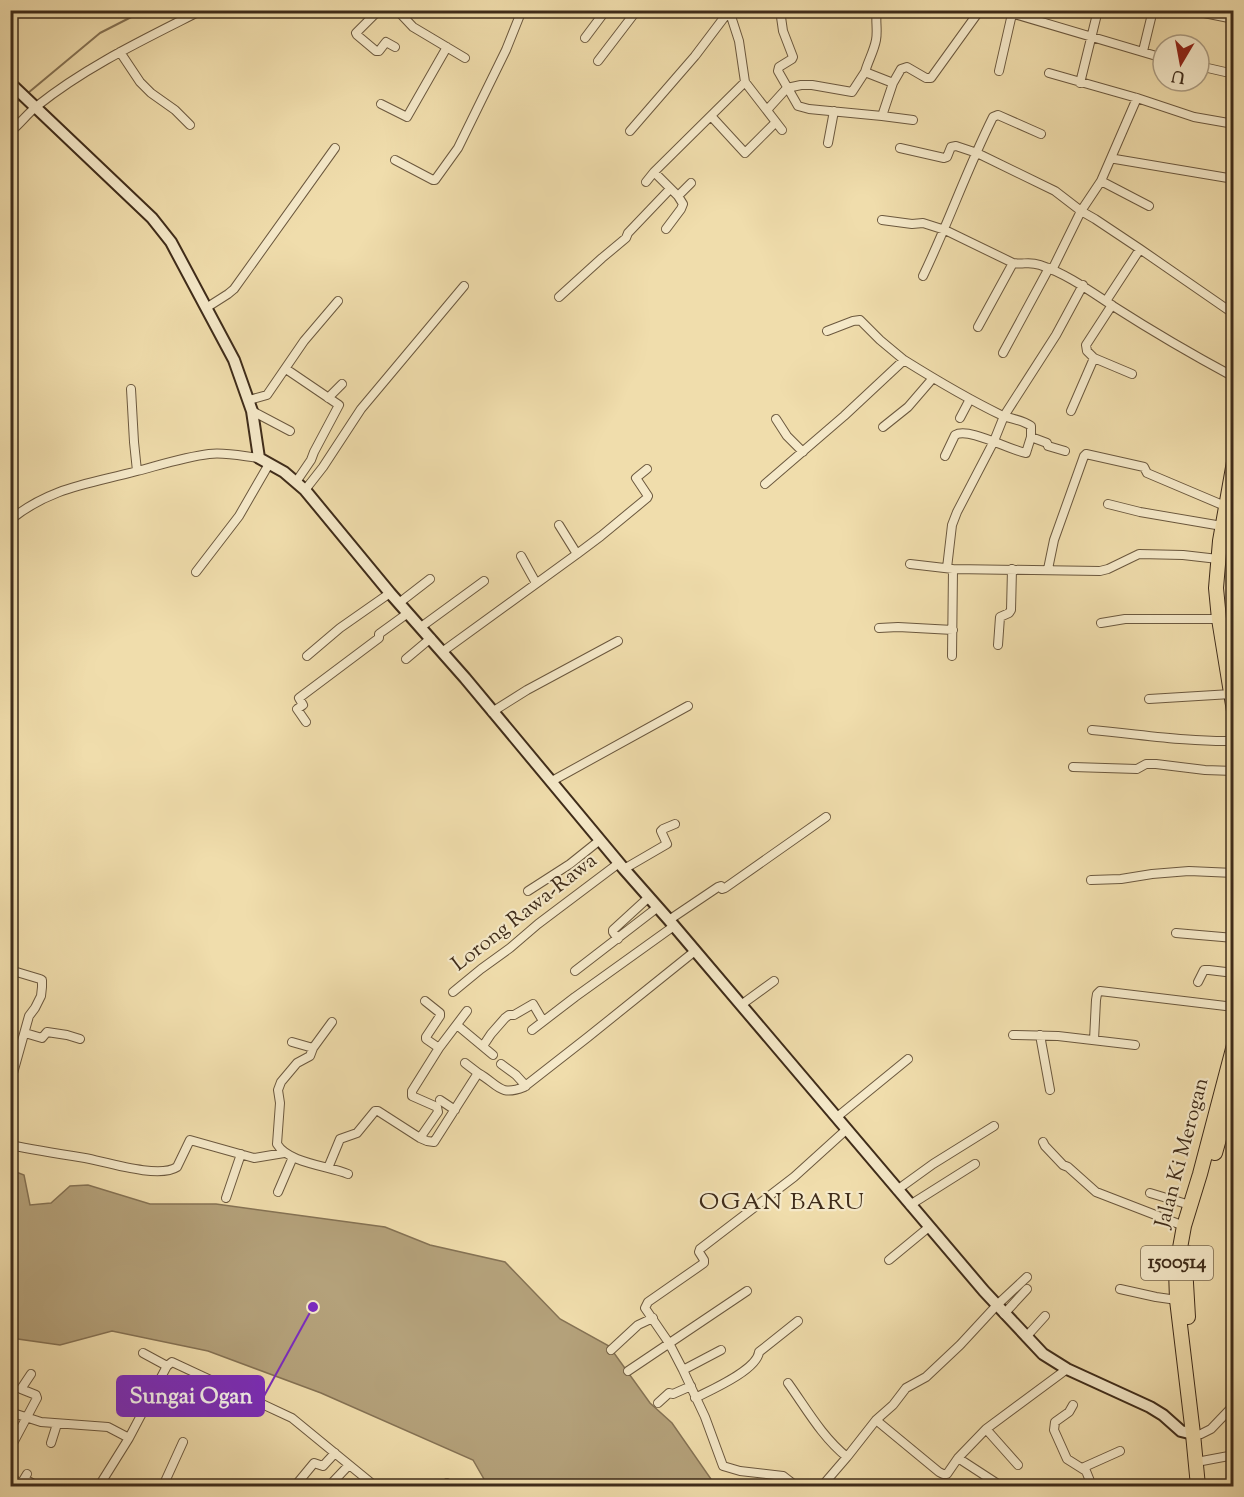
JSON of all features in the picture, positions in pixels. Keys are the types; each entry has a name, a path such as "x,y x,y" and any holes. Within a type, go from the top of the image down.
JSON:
{"highway":[{"path":"1233,462 1225,592 1233,654"},
{"path":"1229,509 1222,526 1216,588 1233,711"},
{"name":"Jalan Ki Merogan","path":"1197,1434 1177,1300 1176,1270 1184,1226 1231,1064 1233,1045"},
{"name":"Jalan Ki Merogan","path":"1205,1486 1197,1434 1185,1266 1192,1230 1230,1110 1233,1086"},
{"name":"Jalan Ki Merogan","path":"1197,1486 1200,1463"}],"street":[{"path":"10,132 33,105 120,51 202,10"},
{"path":"379,10 356,33 376,51 379,51 386,42 395,47"},
{"path":"397,10 411,25 465,58"},
{"path":"395,160 435,180 458,148 506,50 522,10"},
{"path":"585,38 606,10"},
{"path":"598,61 637,10"},
{"path":"780,10 783,31 793,57 778,68 798,106 913,120"},
{"path":"767,110 787,88 812,85 851,92 865,72 875,44 878,30 877,10"},
{"path":"882,116 893,83 901,69 905,67 926,78 931,78 980,10"},
{"path":"1001,10 1012,14 1026,14 1151,54"},
{"path":"1080,83 1098,10"},
{"path":"1143,51 1153,10"},
{"path":"1189,10 1233,19"},
{"path":"729,11 739,41 746,81 782,130"},
{"path":"630,131 695,56 729,11"},
{"path":"999,71 1012,14"},
{"path":"381,104 407,117 447,47"},
{"path":"120,51 140,82 190,125"},
{"path":"1211,69 1233,74"},
{"path":"865,72 893,83"},
{"path":"1048,73 1194,117 1233,124"},
{"path":"646,182 746,81"},
{"path":"11,84 152,218 171,243 234,360 250,405 259,458"},
{"path":"1003,353 1081,211 1101,181 1137,98"},
{"path":"828,143 834,111"},
{"path":"711,116 745,153 776,122"},
{"path":"922,276 945,230 995,116 1006,117 1041,134"},
{"path":"900,148 944,158 952,146 977,153 1055,191 1233,314"},
{"path":"206,308 234,289 335,148"},
{"path":"1115,159 1233,179"},
{"path":"654,172 678,196 683,206 666,229"},
{"path":"1101,181 1149,206"},
{"path":"678,196 691,183"},
{"path":"559,297 626,238 628,233 670,189"},
{"path":"882,220 912,224 923,223 945,230 1013,263 1032,262 1050,269 1083,285 1177,345 1233,377"},
{"path":"1132,374 1094,358 1087,351 1086,345 1140,249"},
{"path":"978,327 1013,263"},
{"path":"952,656 950,568 952,525 1004,416 1056,335 1083,285"},
{"path":"305,490 361,409 464,286"},
{"path":"250,405 267,395 304,341 338,301"},
{"path":"827,331 860,320 904,360 970,399 1004,416 1030,424 1032,429 1032,437 1024,453 994,441 958,432 945,456"},
{"path":"1071,411 1094,358"},
{"path":"765,484 904,360"},
{"path":"286,369 339,405 311,459 296,482"},
{"path":"883,427 908,407 933,378"},
{"path":"328,398 342,384"},
{"path":"131,389 137,471"},
{"path":"960,418 970,399"},
{"path":"250,405 290,431"},
{"path":"776,419 802,452"},
{"path":"1032,437 1047,443 1048,446 1065,451"},
{"path":"10,520 36,502 58,491 208,454 259,458 284,472 305,490 897,1190 1001,1310 1043,1354 1067,1370 1150,1407 1188,1434 1197,1434 1211,1429 1233,1405"},
{"path":"1048,570 1054,540 1086,454 1144,467 1147,473 1229,509"},
{"path":"196,572 238,516 269,464"},
{"path":"442,652 601,536 647,498 648,496 636,478 647,469"},
{"path":"1108,504 1222,526"},
{"path":"559,525 577,554"},
{"path":"910,564 950,568 1100,571 1139,554 1218,559"},
{"path":"521,556 536,583"},
{"path":"998,645 1000,617 1011,610 1012,569"},
{"path":"399,603 430,579"},
{"path":"421,627 484,581"},
{"path":"307,656 339,626 390,593"},
{"path":"306,722 297,710 303,705 299,698 379,638 379,634 408,613"},
{"path":"1101,623 1125,619 1219,620"},
{"path":"879,628 953,630"},
{"path":"406,658 431,638"},
{"path":"492,711 618,641"},
{"path":"1149,699 1231,694"},
{"path":"552,781 688,706"},
{"path":"1092,730 1178,739 1233,741"},
{"path":"1073,767 1137,769 1146,764 1156,764 1233,771"},
{"path":"532,1030 718,887 725,888 826,817"},
{"name":"Lorong Rawa-Rawa","path":"453,992 538,924 622,866 667,844 661,831 675,824"},
{"path":"528,891 570,864 600,840"},
{"path":"1091,880 1189,871 1233,873"},
{"path":"618,939 612,932 613,930 650,897"},
{"path":"575,971 658,907"},
{"path":"1176,933 1233,938"},
{"path":"465,1063 506,1092 526,1086 695,951"},
{"path":"10,970 35,976 42,981 41,996 29,1016 10,1083"},
{"path":"1198,982 1204,970 1233,973"},
{"path":"741,1005 774,981"},
{"path":"1094,1040 1096,1000 1100,992 1233,1007"},
{"path":"425,1001 440,1013 426,1037 439,1048"},
{"path":"483,1046 505,1018 532,1004 543,1021"},
{"path":"420,1138 438,1110 437,1107 412,1096 412,1091 439,1048 467,1011"},
{"path":"284,1153 277,1144 280,1102 278,1090 281,1082 297,1063 310,1056 313,1048 332,1022"},
{"path":"457,1025 493,1054"},
{"path":"25,1033 42,1038 47,1032 80,1039"},
{"path":"1013,1035 1040,1035 1136,1045"},
{"path":"1040,1035 1050,1090"},
{"path":"292,1042 313,1048"},
{"path":"837,1118 908,1059"},
{"path":"501,1064 526,1086"},
{"path":"328,1168 340,1139 357,1133 375,1111 427,1142 434,1142 478,1073"},
{"path":"440,1100 455,1110"},
{"path":"897,1190 933,1164 994,1126"},
{"path":"796,1486 783,1476 740,1471 723,1466 691,1386 669,1343 645,1308 648,1302 704,1263 700,1249 794,1177 847,1129"},
{"path":"10,1145 102,1161 132,1169 169,1171 177,1167 190,1140 254,1158 284,1153 317,1166 348,1174"},
{"path":"1043,1142 1044,1146 1063,1165 1096,1192 1184,1226"},
{"path":"226,1198 241,1154"},
{"path":"278,1192 293,1156"},
{"path":"913,1208 975,1164"},
{"path":"1150,1193 1190,1205"},
{"path":"889,1260 928,1226"},
{"path":"1001,1310 1027,1277"},
{"path":"822,1486 876,1420 893,1405 906,1388 926,1377 1027,1289"},
{"path":"1120,1289 1177,1300"},
{"path":"628,1371 747,1291"},
{"path":"1026,1337 1045,1316"},
{"path":"611,1350 638,1325 653,1318"},
{"path":"695,1398 746,1370 758,1358 759,1352 798,1321"},
{"path":"683,1370 721,1350"},
{"path":"143,1353 167,1366"},
{"path":"99,1486 129,1438 167,1366 174,1362 284,1413 302,1424 375,1486"},
{"path":"876,1420 943,1474 946,1474 986,1429 1067,1370"},
{"path":"12,1445 37,1398 36,1395 21,1389 31,1374"},
{"path":"788,1383 818,1425 847,1457"},
{"path":"658,1403 669,1393 674,1394 691,1386"},
{"path":"1072,1406 1069,1412 1055,1422 1054,1430 1067,1459 1086,1471 1092,1486"},
{"path":"10,1412 41,1422 108,1427 129,1438"},
{"path":"51,1443 57,1424"},
{"path":"986,1429 1018,1465"},
{"path":"174,1486 165,1484 183,1442"},
{"path":"1082,1468 1120,1451"},
{"path":"295,1486 314,1463 322,1466 335,1453"},
{"path":"1200,1463 1233,1455"},
{"path":"958,1458 1001,1486"},
{"path":"329,1486 349,1465"},
{"path":"10,1477 21,1484 25,1476 32,1482"}],"shaded area":[{"path":"11,1170 24,1175 30,1205 51,1203 70,1186 88,1185 150,1204 216,1204 385,1227 430,1245 505,1262 560,1319 609,1346 650,1403 672,1423 711,1479 713,1486 488,1486 473,1460 321,1393 208,1351 112,1331 60,1345 11,1338"}],"waterway":[{"path":"28,93 100,33 145,10"},
{"path":"10,107 21,98"}],"place":[{"name":"Sungai Ogan","path":"313,1307"}],"district":[{"name":"OGAN BARU","path":"782,1203"}]}
